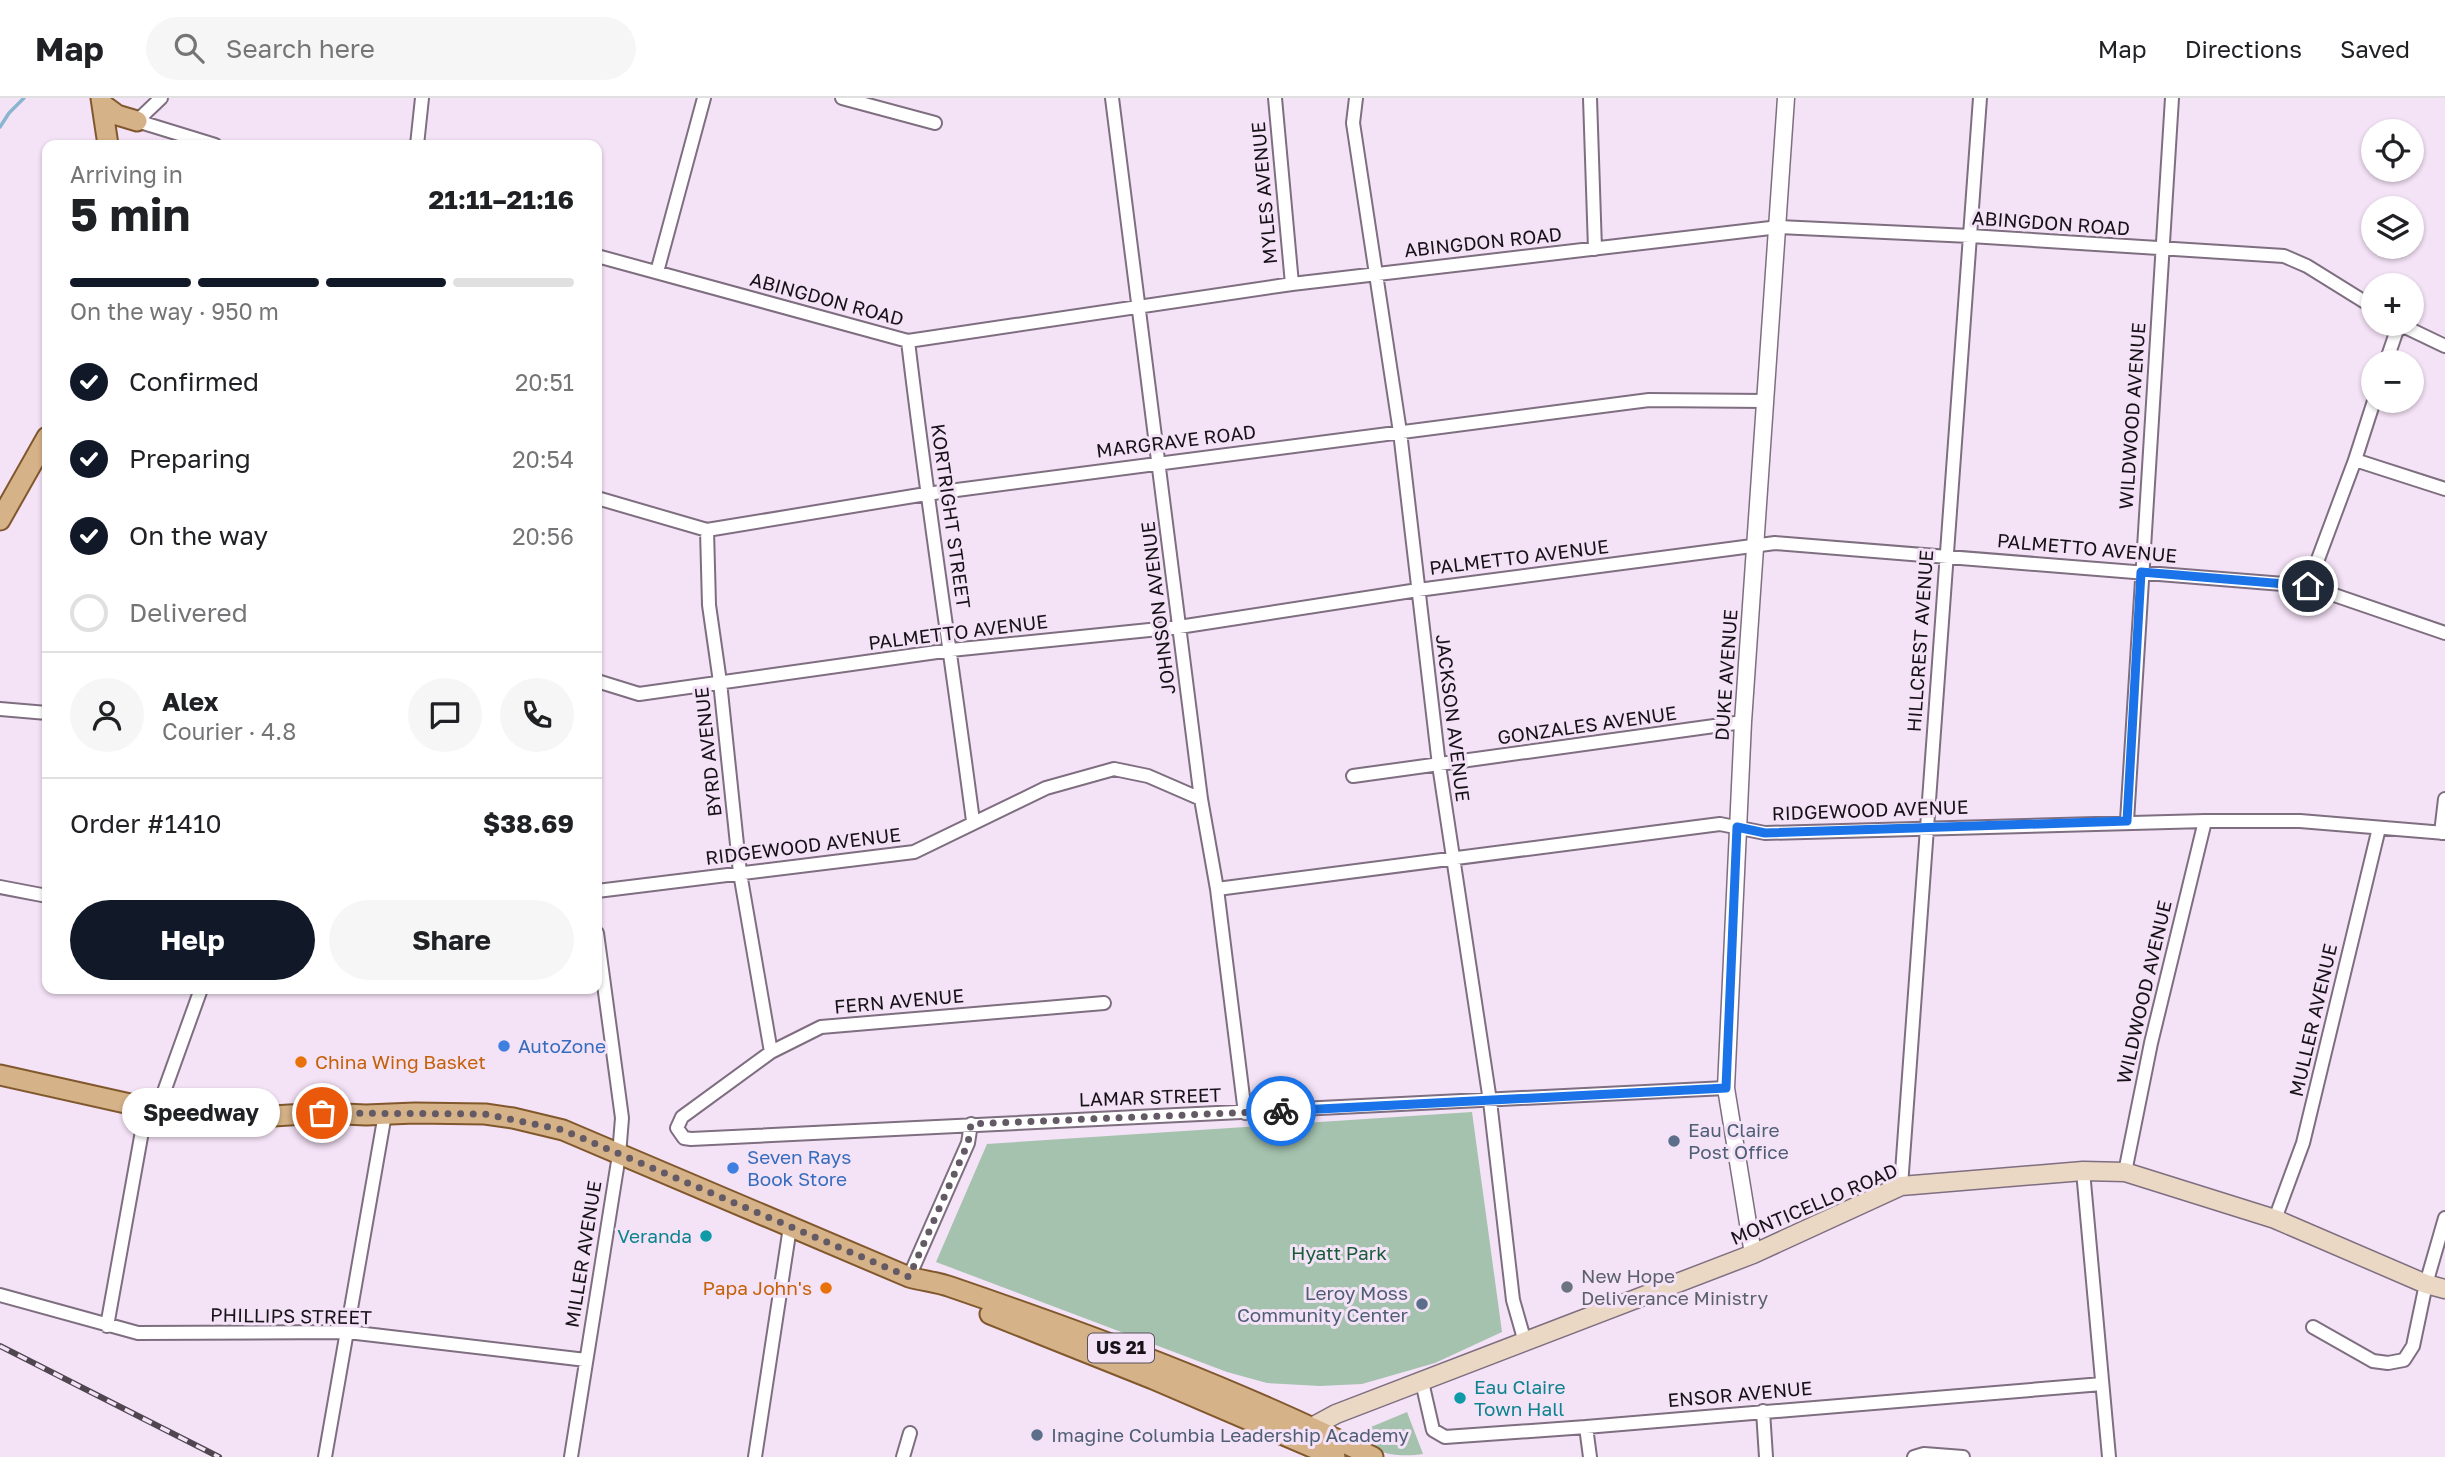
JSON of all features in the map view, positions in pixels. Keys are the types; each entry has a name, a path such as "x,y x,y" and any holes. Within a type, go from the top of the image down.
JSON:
{"main road":[{"path":"101,101 117,115 136,121"},
{"path":"101,101 109,140"},
{"path":"115,140 136,121"},
{"path":"0,520 42,446"},
{"name":"US 21","path":"0,1061 153,1105"},
{"name":"US 21","path":"0,1075 153,1105 180,1104 194,1112 257,1118 322,1113 485,1114 563,1130 917,1279 946,1286 1159,1362 1306,1434 1373,1457"},
{"name":"MONTICELLO ROAD","path":"1306,1434 1336,1415 1753,1254 1901,1186 2083,1171 2125,1172 2275,1219 2426,1284 2445,1289"},
{"name":"US 21","path":"1306,1434 1335,1457"}],"street":[{"path":"136,121 161,98"},
{"path":"418,140 422,98"},
{"path":"657,272 704,98"},
{"path":"842,98 935,123"},
{"name":"JOHNSON AVENUE","path":"1112,98 1179,627 1217,889 1245,1113"},
{"name":"MYLES AVENUE","path":"1275,98 1292,284"},
{"name":"JACKSON AVENUE","path":"1356,98 1353,123 1400,432 1439,765 1490,1101 1513,1300 1525,1342"},
{"path":"1590,98 1595,249"},
{"name":"DUKE AVENUE","path":"1753,1254 1726,1088 1743,722 1786,98"},
{"name":"HILLCREST AVENUE","path":"1901,1186 1979,98"},
{"name":"WILDWOOD AVENUE","path":"2127,821 2172,98"},
{"path":"136,121 199,140"},
{"name":"ABINGDON ROAD","path":"602,257 908,341 1376,273 1779,227 1970,236 2284,257 2307,266 2361,300"},
{"path":"2424,336 2445,346"},
{"name":"KORTRIGHT STREET","path":"908,341 926,494 951,650 973,821"},
{"name":"MARGRAVE ROAD","path":"602,499 707,530 926,494 1649,400 1766,401"},
{"path":"2308,586 2370,413"},
{"path":"2355,460 2445,489"},
{"name":"BYRD AVENUE","path":"707,530 709,605 740,873 771,1052"},
{"name":"PALMETTO AVENUE","path":"602,683 639,694 951,650 1179,627 1418,590 1775,543 2308,586 2445,633"},
{"path":"0,709 42,713"},
{"name":"GONZALES AVENUE","path":"1353,776 1743,722"},
{"name":"RIDGEWOOD AVENUE","path":"602,890 914,852 973,821 1046,788 1114,769 1148,776 1202,799"},
{"path":"2443,833 2445,799"},
{"name":"RIDGEWOOD AVENUE","path":"1217,889 1720,824 1765,833 2127,821 2300,821 2443,833"},
{"name":"WILDWOOD AVENUE","path":"2125,1172 2151,1043 2204,821"},
{"name":"MULLER AVENUE","path":"2275,1219 2303,1143 2379,828"},
{"path":"0,887 42,895"},
{"name":"MILLER AVENUE","path":"571,1457 619,1155 622,1118 602,970"},
{"path":"107,1326 153,1105 199,994"},
{"name":"FERN AVENUE","path":"682,1118 771,1052 821,1027 1104,1003"},
{"name":"LAMAR STREET","path":"682,1118 677,1128 684,1138 691,1139 1726,1088"},
{"path":"325,1457 386,1114"},
{"path":"917,1279 968,1143 971,1124"},
{"path":"2083,1171 2109,1457"},
{"path":"2314,1327 2373,1361 2388,1363 2404,1360 2413,1346 2426,1284 2445,1218"},
{"path":"755,1457 790,1227"},
{"name":"PHILLIPS STREET","path":"0,1295 107,1326 155,1334 348,1332 586,1360"},
{"name":"ENSOR AVENUE","path":"1422,1382 1433,1430 1445,1437 2102,1384"},
{"path":"1763,1411 1766,1457"},
{"path":"1586,1427 1590,1457"},
{"path":"903,1457 910,1433"},
{"path":"1914,1457 1924,1454 1963,1457"}],"green space":[{"name":"Hyatt Park","path":"1472,1112 1502,1332 1435,1363 1362,1384 1320,1386 1267,1383 1227,1372 936,1262 987,1144"},
{"path":"1407,1412 1423,1454 1387,1454 1373,1446 1367,1432 1371,1427"}],"waterway":[{"path":"0,127 24,98"}],"railway":[{"path":"0,1346 219,1457"}],"way so far":[{"path":"322,1113 485,1114 563,1130 909,1277 968,1143 971,1124 1281,1111"}],"place":[{"name":"AutoZone","path":"504,1046"},
{"name":"China Wing Basket","path":"301,1062"},
{"name":"Speedway","path":"322,1113"},
{"name":"Eau Claire Post Office","path":"1674,1141"},
{"name":"Seven Rays Book Store","path":"733,1168"},
{"name":"Veranda","path":"706,1236"},
{"name":"New Hope Deliverance Ministry","path":"1567,1287"},
{"name":"Papa John's","path":"826,1288"},
{"name":"Leroy Moss Community Center","path":"1422,1304"},
{"name":"Eau Claire Town Hall","path":"1460,1398"},
{"name":"Imagine Columbia Leadership Academy","path":"1037,1435"}],"route":[{"path":"1281,1111 1726,1088 1737,827 1765,833 2127,821 2141,572 2308,586"}]}
